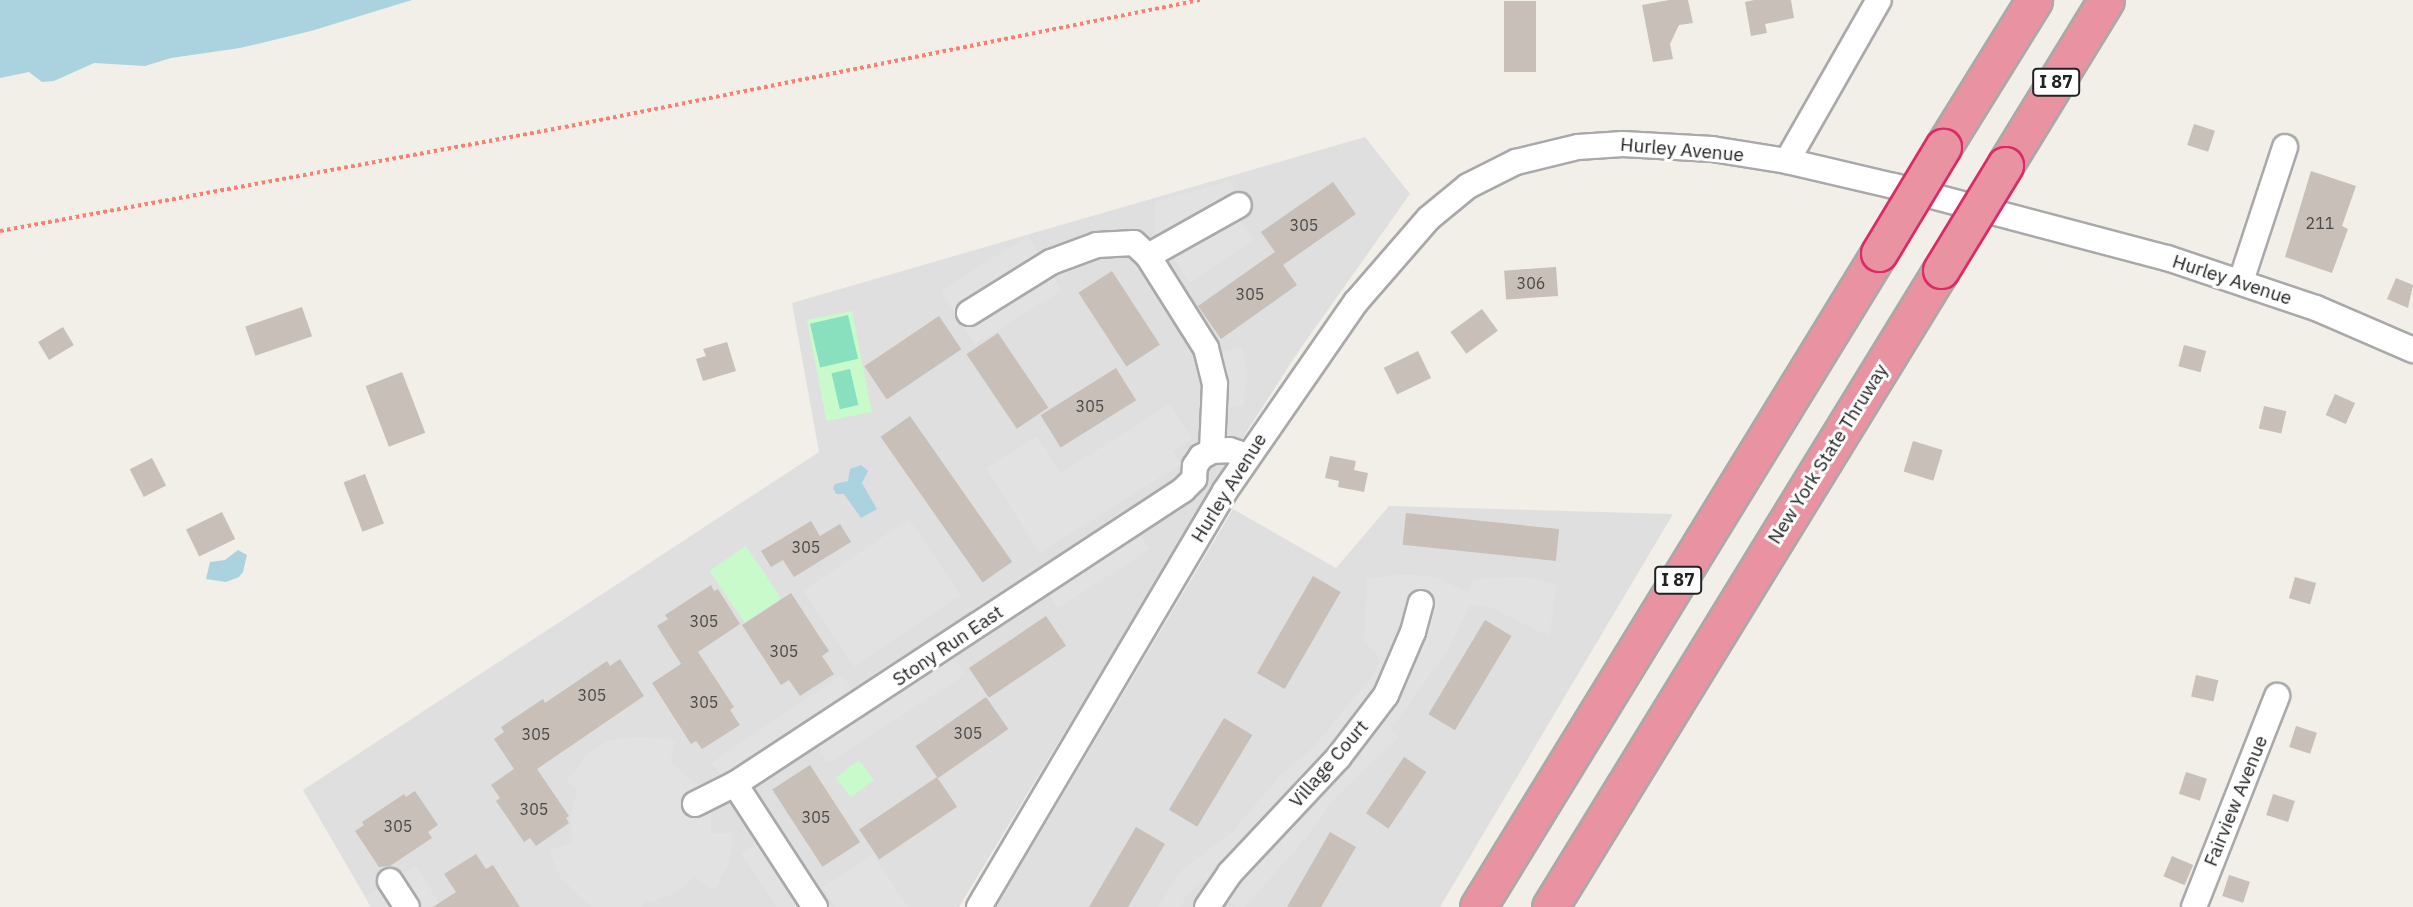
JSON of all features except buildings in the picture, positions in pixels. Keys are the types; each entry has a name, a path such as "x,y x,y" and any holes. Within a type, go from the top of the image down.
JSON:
{"highway":[{"name":"I 87","path":"1478,907 2034,0"},
{"name":"New York State Thruway","path":"1550,907 2106,0"}],"street":[{"path":"1787,161 1879,0"},
{"name":"Hurley Avenue","path":"979,907 1225,491 1356,302 1429,218 1468,186 1516,162 1578,147 1659,145 1787,161 2078,233 2241,281 2316,308 2413,350"},
{"path":"2241,281 2285,147"},
{"path":"1149,256 1239,205"},
{"path":"969,313 1051,262 1097,245 1133,243 1149,256 1206,348 1215,384 1212,451 1229,450 1247,456"},
{"name":"Stony Run East","path":"695,804 735,784 1183,491 1194,480 1195,466 1201,457 1212,451"},
{"path":"1194,480 1225,491"},
{"name":"Village Court","path":"1207,907 1230,873 1339,758 1386,695 1413,632 1421,603"},
{"name":"Fairview Avenue","path":"2194,907 2277,696"},
{"path":"735,784 815,907"},
{"path":"390,881 407,907"}],"path":[{"path":"0,231 565,127 1200,0"}],"shaded area":[{"path":"1365,137 1410,194 1298,352 1242,439 959,907 371,907 303,790 819,452 792,303"},
{"path":"1233,180 1238,218 1254,240 1190,283 1155,230 1155,202"},
{"path":"1028,236 1062,290 975,345 941,291"},
{"path":"1242,346 1247,374 1243,406 1223,405 1226,371 1220,353"},
{"path":"1169,404 1192,439 1173,451 1181,464 1040,553 986,468 1037,436 1061,473"},
{"path":"1389,506 1673,514 1440,907 996,907 1233,509 1336,568"},
{"path":"909,519 960,595 854,667 803,591"},
{"path":"1139,532 1150,549 1058,609 1047,592"},
{"path":"1405,574 1435,577 1468,592 1473,580 1490,578 1525,577 1557,584 1549,636 1487,606 1470,605 1447,651 1391,729 1399,737 1334,799 1312,831 1245,907 1235,907 1202,879 1188,893 1180,907 1158,907 1182,870 1232,832 1283,772 1313,748 1374,673 1379,661 1377,654 1364,641 1367,579"},
{"path":"954,658 965,675 828,764 817,747"},
{"path":"842,675 856,696 726,784 712,763"},
{"path":"636,737 676,740 670,761 704,791 711,808 711,833 733,833 729,862 715,890 694,877 680,891 654,901 643,901 642,907 591,907 560,877 550,850 573,842 570,816 578,790 566,782 589,752 609,740"},
{"path":"758,842 802,907 777,907 741,853"},
{"path":"873,854 908,907 835,907 822,887"},
{"path":"416,866 441,907 371,907 365,896"}],"green space":[{"path":"852,311 872,412 826,421 807,320"},
{"path":"848,315 858,359 820,368 810,324"},
{"path":"850,369 858,405 840,409 831,373"},
{"path":"746,546 781,598 745,623 710,571"},
{"path":"859,760 874,780 851,797 836,777"}],"water":[{"path":"0,0 412,0 311,31 240,48 171,58 145,66 94,63 54,81 42,82 29,72 0,78"},
{"path":"861,465 868,471 862,483 877,509 861,518 844,494 836,494 833,488 835,484 848,481 850,469"},
{"path":"238,550 247,555 239,577 226,582 206,579 210,562 225,560"}]}
